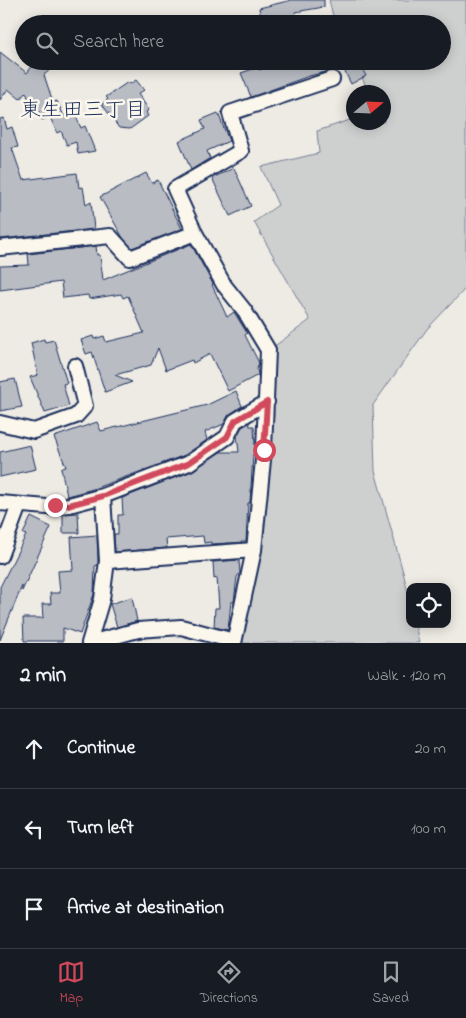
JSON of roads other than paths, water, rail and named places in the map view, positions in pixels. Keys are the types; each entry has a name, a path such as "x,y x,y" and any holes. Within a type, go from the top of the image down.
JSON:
{"street":[{"path":"89,643 138,630 181,627 234,642 254,550 267,402 268,350 244,310 224,285 195,233 175,189 241,151 230,113 332,79"},
{"path":"0,248 110,236 130,258 195,233"},
{"path":"0,423 34,431 76,416 86,406 75,366"},
{"path":"0,503 47,507 69,505 103,496 189,463 227,437 235,421 267,402"},
{"path":"89,643 102,599 107,561 103,496"},
{"path":"0,556 19,505"},
{"path":"107,561 254,550"}],"district":[{"name":"東生田三丁目","path":"83,111"}]}
